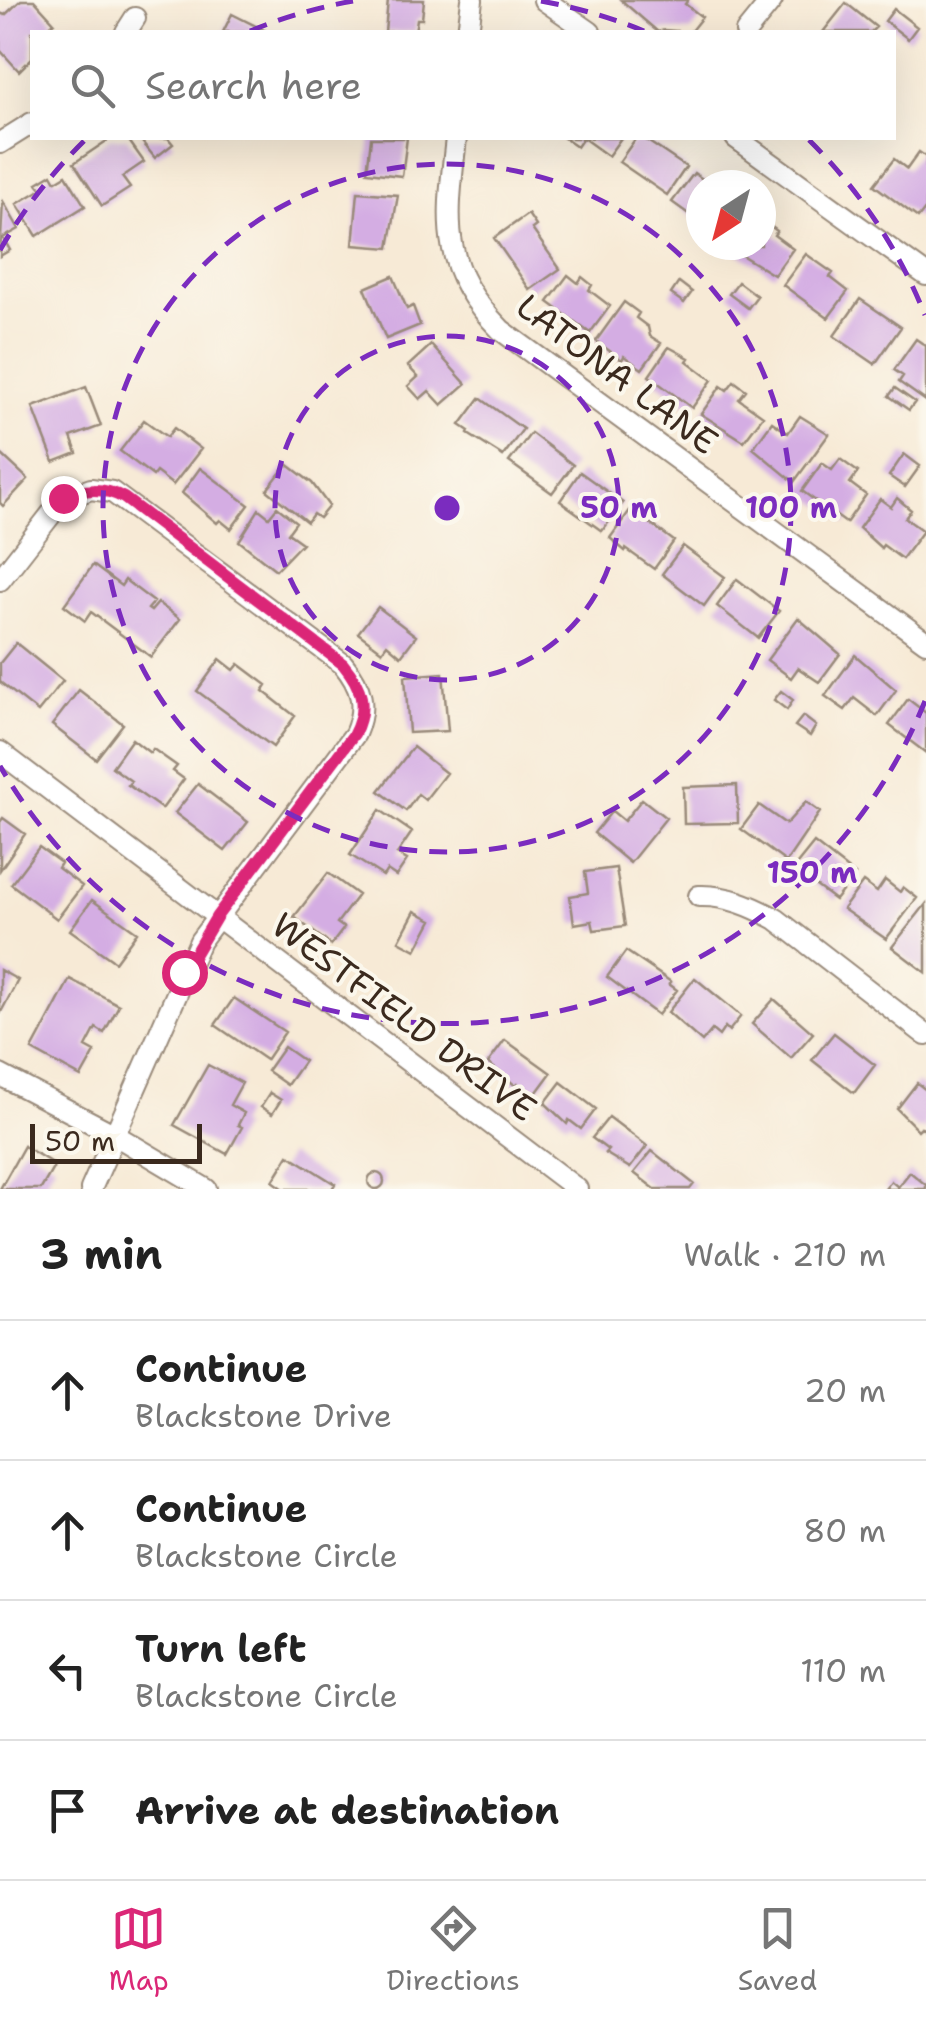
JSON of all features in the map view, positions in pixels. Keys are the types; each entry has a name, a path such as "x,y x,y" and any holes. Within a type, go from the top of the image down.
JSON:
{"street":[{"path":"468,30 472,0"},
{"path":"544,0 587,30"},
{"path":"748,30 772,0"},
{"path":"0,143 30,124"},
{"name":"LATONA LANE","path":"456,140 449,214 453,257 464,286 501,330 926,642"},
{"path":"739,140 926,274"},
{"path":"0,580 63,498 91,489 112,492 343,664 355,678 364,708 354,734 217,916 184,972 91,1189"},
{"name":"WESTFIELD DRIVE","path":"0,752 577,1189"},
{"path":"699,896 749,905 776,919 926,1036"},
{"path":"0,1075 115,1135 206,1189"}],"building":[{"path":"21,0 34,0 54,22 45,30 30,30 30,60 19,71 0,50 0,13 5,15"},
{"path":"388,0 424,0 422,19 417,19 415,30 385,30"},
{"path":"621,0 688,0 685,4 702,17 692,30 656,30"},
{"path":"846,3 876,27 873,30 825,30"},
{"path":"894,9 917,27 908,39 885,21"},
{"path":"232,14 264,30 224,30"},
{"path":"108,140 128,140 144,162 122,177 130,188 102,206 74,163"},
{"path":"141,140 170,140 173,144 155,158"},
{"path":"371,140 407,140 402,176 367,172"},
{"path":"586,140 620,140 608,156"},
{"path":"635,140 646,140 686,167 667,195 619,162"},
{"path":"919,152 926,157 926,208 918,218 874,185 894,159 907,169"},
{"path":"52,174 56,181 66,175 85,206 37,236 17,204 42,189 37,183"},
{"path":"686,184 686,212 672,202"},
{"path":"358,192 398,195 389,248 353,245"},
{"path":"3,201 19,229 3,238 10,250 0,256"},
{"path":"528,214 536,226 532,229 560,269 530,290 494,238"},
{"path":"776,236 793,249 774,275 750,260 776,260"},
{"path":"806,254 833,273 830,277 848,291 828,318 783,285"},
{"path":"568,275 578,283 582,277 592,285 589,290 610,306 590,333 548,302"},
{"path":"393,276 407,309 413,306 420,325 386,339 365,288"},
{"path":"679,282 692,292 684,303 671,294"},
{"path":"738,282 757,296 748,308 729,294"},
{"path":"860,299 901,327 875,364 834,336"},
{"path":"624,302 639,313 636,318 661,343 642,369 596,341"},
{"path":"916,339 926,346 926,401 899,382 903,376 894,370"},
{"path":"431,345 466,384 442,405 429,391 420,399 408,386 418,377 408,366"},
{"path":"669,347 689,358 687,361 712,380 692,408 649,376"},
{"path":"734,381 746,390 739,399 763,416 744,441 701,414 721,386 727,390"},
{"path":"86,387 101,426 71,437 77,453 54,462 33,407"},
{"path":"895,388 915,402 909,410 889,396"},
{"path":"480,398 523,429 503,456 460,425"},
{"path":"800,416 829,434 794,482 753,448 772,422 788,433"},
{"path":"144,420 167,437 174,428 201,449 173,485 156,472 153,476 120,451"},
{"path":"531,433 573,465 552,493 509,462"},
{"path":"0,453 28,479 3,506 0,503"},
{"path":"904,454 920,466 905,487 889,476"},
{"path":"840,459 858,472 850,483 866,495 846,523 802,491 822,463 832,470"},
{"path":"287,464 312,483 329,506 319,518 313,514 307,522 267,490"},
{"path":"200,468 249,505 231,529 220,520 217,523 182,493"},
{"path":"580,472 623,503 602,531 560,501"},
{"path":"897,498 911,510 905,518 923,531 902,559 883,545 881,548 859,528 880,499 891,507"},
{"path":"277,507 296,522 288,533 302,543 276,570 239,541 259,509 269,517"},
{"path":"631,509 674,541 654,569 610,538"},
{"path":"683,546 725,577 704,606 662,574"},
{"path":"93,565 121,586 125,580 154,602 148,609 151,611 158,603 180,619 151,657 91,612 85,621 64,605"},
{"path":"737,579 779,611 758,638 717,606"},
{"path":"378,607 416,636 401,656 387,644 382,651 358,633"},
{"path":"798,618 840,654 819,682 798,668 791,678 767,660"},
{"path":"16,643 63,681 38,712 0,682 0,663"},
{"path":"855,655 896,690 877,716 854,698 845,710 825,696"},
{"path":"220,659 234,670 239,664 267,685 263,691 295,716 273,747 197,691"},
{"path":"443,673 448,731 409,733 405,676"},
{"path":"79,690 123,724 96,759 52,725"},
{"path":"781,691 793,700 787,710 774,700"},
{"path":"908,699 926,713 926,753 889,725"},
{"path":"803,716 816,726 810,736 795,726"},
{"path":"132,739 177,766 173,771 184,779 162,809 128,785 131,781 112,767"},
{"path":"413,747 446,773 425,800 418,794 406,811 379,791"},
{"path":"198,784 248,822 225,851 175,813"},
{"path":"737,785 738,823 684,824 683,787"},
{"path":"642,799 666,818 630,863 594,833 612,811 624,821"},
{"path":"806,802 820,812 786,862 741,829 759,805 786,824"},
{"path":"380,810 412,832 397,854 407,860 396,876 387,870 383,876 350,855"},
{"path":"3,818 25,834 0,870 0,822"},
{"path":"814,843 855,875 835,900 793,869"},
{"path":"39,847 82,886 57,919 11,884"},
{"path":"616,868 625,926 594,930 592,921 574,924 570,896 588,893 585,872"},
{"path":"328,873 358,895 337,923 344,928 331,945 294,917"},
{"path":"885,880 900,892 903,887 917,898 886,939 843,909 863,882 877,892"},
{"path":"92,900 137,932 115,962 70,930"},
{"path":"926,904 926,973 892,947"},
{"path":"415,911 432,920 416,950 399,941"},
{"path":"626,951 677,990 658,1015 607,977"},
{"path":"0,970 18,980 0,1014"},
{"path":"695,978 741,1016 729,1031 725,1027 719,1036 712,1030 702,1042 668,1012"},
{"path":"70,979 119,1005 104,1033 96,1028 86,1047 95,1052 81,1077 32,1050"},
{"path":"234,998 285,1032 266,1060 215,1025"},
{"path":"774,999 813,1033 791,1058 752,1024"},
{"path":"834,1033 875,1065 854,1093 812,1060"},
{"path":"505,1040 551,1073 534,1096 488,1063"},
{"path":"284,1047 304,1061 287,1085 267,1071"},
{"path":"208,1065 242,1083 230,1105 244,1113 238,1125 242,1127 227,1154 174,1125"},
{"path":"561,1082 596,1109 581,1129 569,1120 567,1124 545,1103"},
{"path":"917,1083 926,1090 926,1131 921,1127 918,1130 897,1109"},
{"path":"270,1093 281,1100 272,1114 261,1107"},
{"path":"609,1117 647,1146 630,1168 605,1153 608,1150 592,1138"},
{"path":"24,1146 55,1165 41,1189 0,1189"},
{"path":"652,1151 694,1184 690,1189 655,1189 634,1173"},
{"path":"289,1155 335,1184 332,1189 284,1189 273,1181"},
{"path":"910,1172 926,1189 885,1189 891,1181 898,1187"},
{"path":"376,1173 384,1181 376,1189 368,1181"}],"route":[{"path":"63,498 102,489 124,498 343,664 361,693 364,708 354,734 217,916 184,972"}]}
